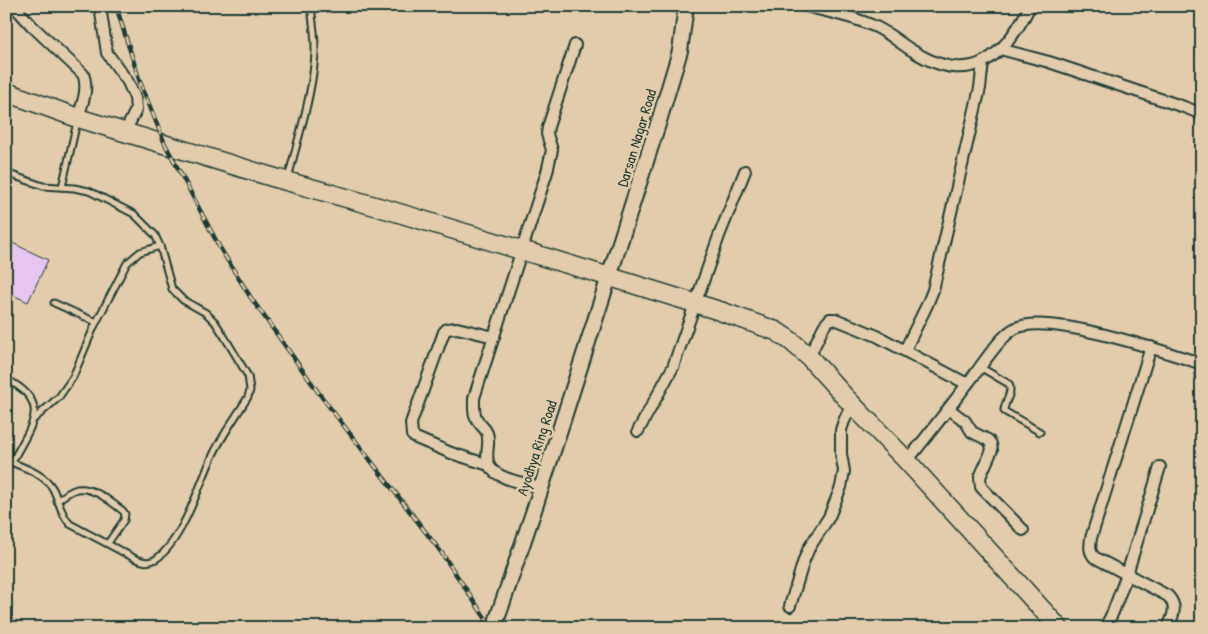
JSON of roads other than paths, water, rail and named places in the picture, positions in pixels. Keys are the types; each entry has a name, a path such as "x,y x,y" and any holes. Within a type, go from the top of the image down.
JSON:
{"highway":[{"path":"6,92 78,118 610,277 776,331 808,356 907,461 1052,625"}],"street":[{"path":"14,6 32,26 84,74 86,80 85,95 78,118"},
{"path":"100,6 107,54 123,74 135,98 136,110 126,132"},
{"name":"Darsan Nagar Road","path":"610,277 672,79 680,50 686,6"},
{"path":"805,6 864,21 880,29 913,51 944,66 960,68 972,67 983,62 1000,48 1014,32 1030,6"},
{"path":"488,465 488,438 485,429 478,422 474,414 474,398 523,251 551,157 552,144 547,134 548,127 574,45"},
{"path":"1000,48 1049,62 1202,114"},
{"path":"905,350 933,290 980,88 983,62"},
{"path":"638,431 673,368 694,303 745,171"},
{"name":"Ayodhya Ring Road","path":"494,628 542,488 610,277"},
{"path":"808,356 824,326 830,319 834,319 877,336 968,384"},
{"path":"907,461 980,367 1014,329 1023,326 1034,324 1057,326 1130,340 1202,364"},
{"path":"494,337 458,328 447,329 444,332 411,423 412,435 451,453 488,465 499,476 542,488"},
{"path":"1151,347 1091,538 1090,552 1094,557 1168,596 1175,610 1168,628"},
{"path":"790,606 809,548 829,517 841,488 844,470 841,454 841,430 852,404"},
{"path":"948,409 965,421 972,432 988,440 991,444 992,450 980,478 981,487 1023,530"},
{"path":"1105,628 1127,574 1160,467"}],"lane":[{"path":"288,182 311,86 314,64 315,49 311,6"},
{"path":"62,187 78,118"},
{"path":"6,173 43,186 89,191 134,214 154,234 160,246 172,289 183,300 198,308 215,322 248,376 250,390 248,397 215,452 177,535 155,560 144,562 70,524 64,518 54,490 48,482 34,472 9,461 34,419 59,397 69,383 80,363 96,322 126,263 140,252 160,246"},
{"path":"54,303 96,322"},
{"path":"980,367 1009,384 1010,393 1004,407 1004,412 1040,432"},
{"path":"6,379 24,389 30,397 35,410 34,419"},
{"path":"57,501 70,492 85,489 93,491 123,511 126,514 124,520 108,543"}],"railway":[{"path":"116,6 140,82 165,144 220,248 251,298 321,396 441,552 492,628"}]}
